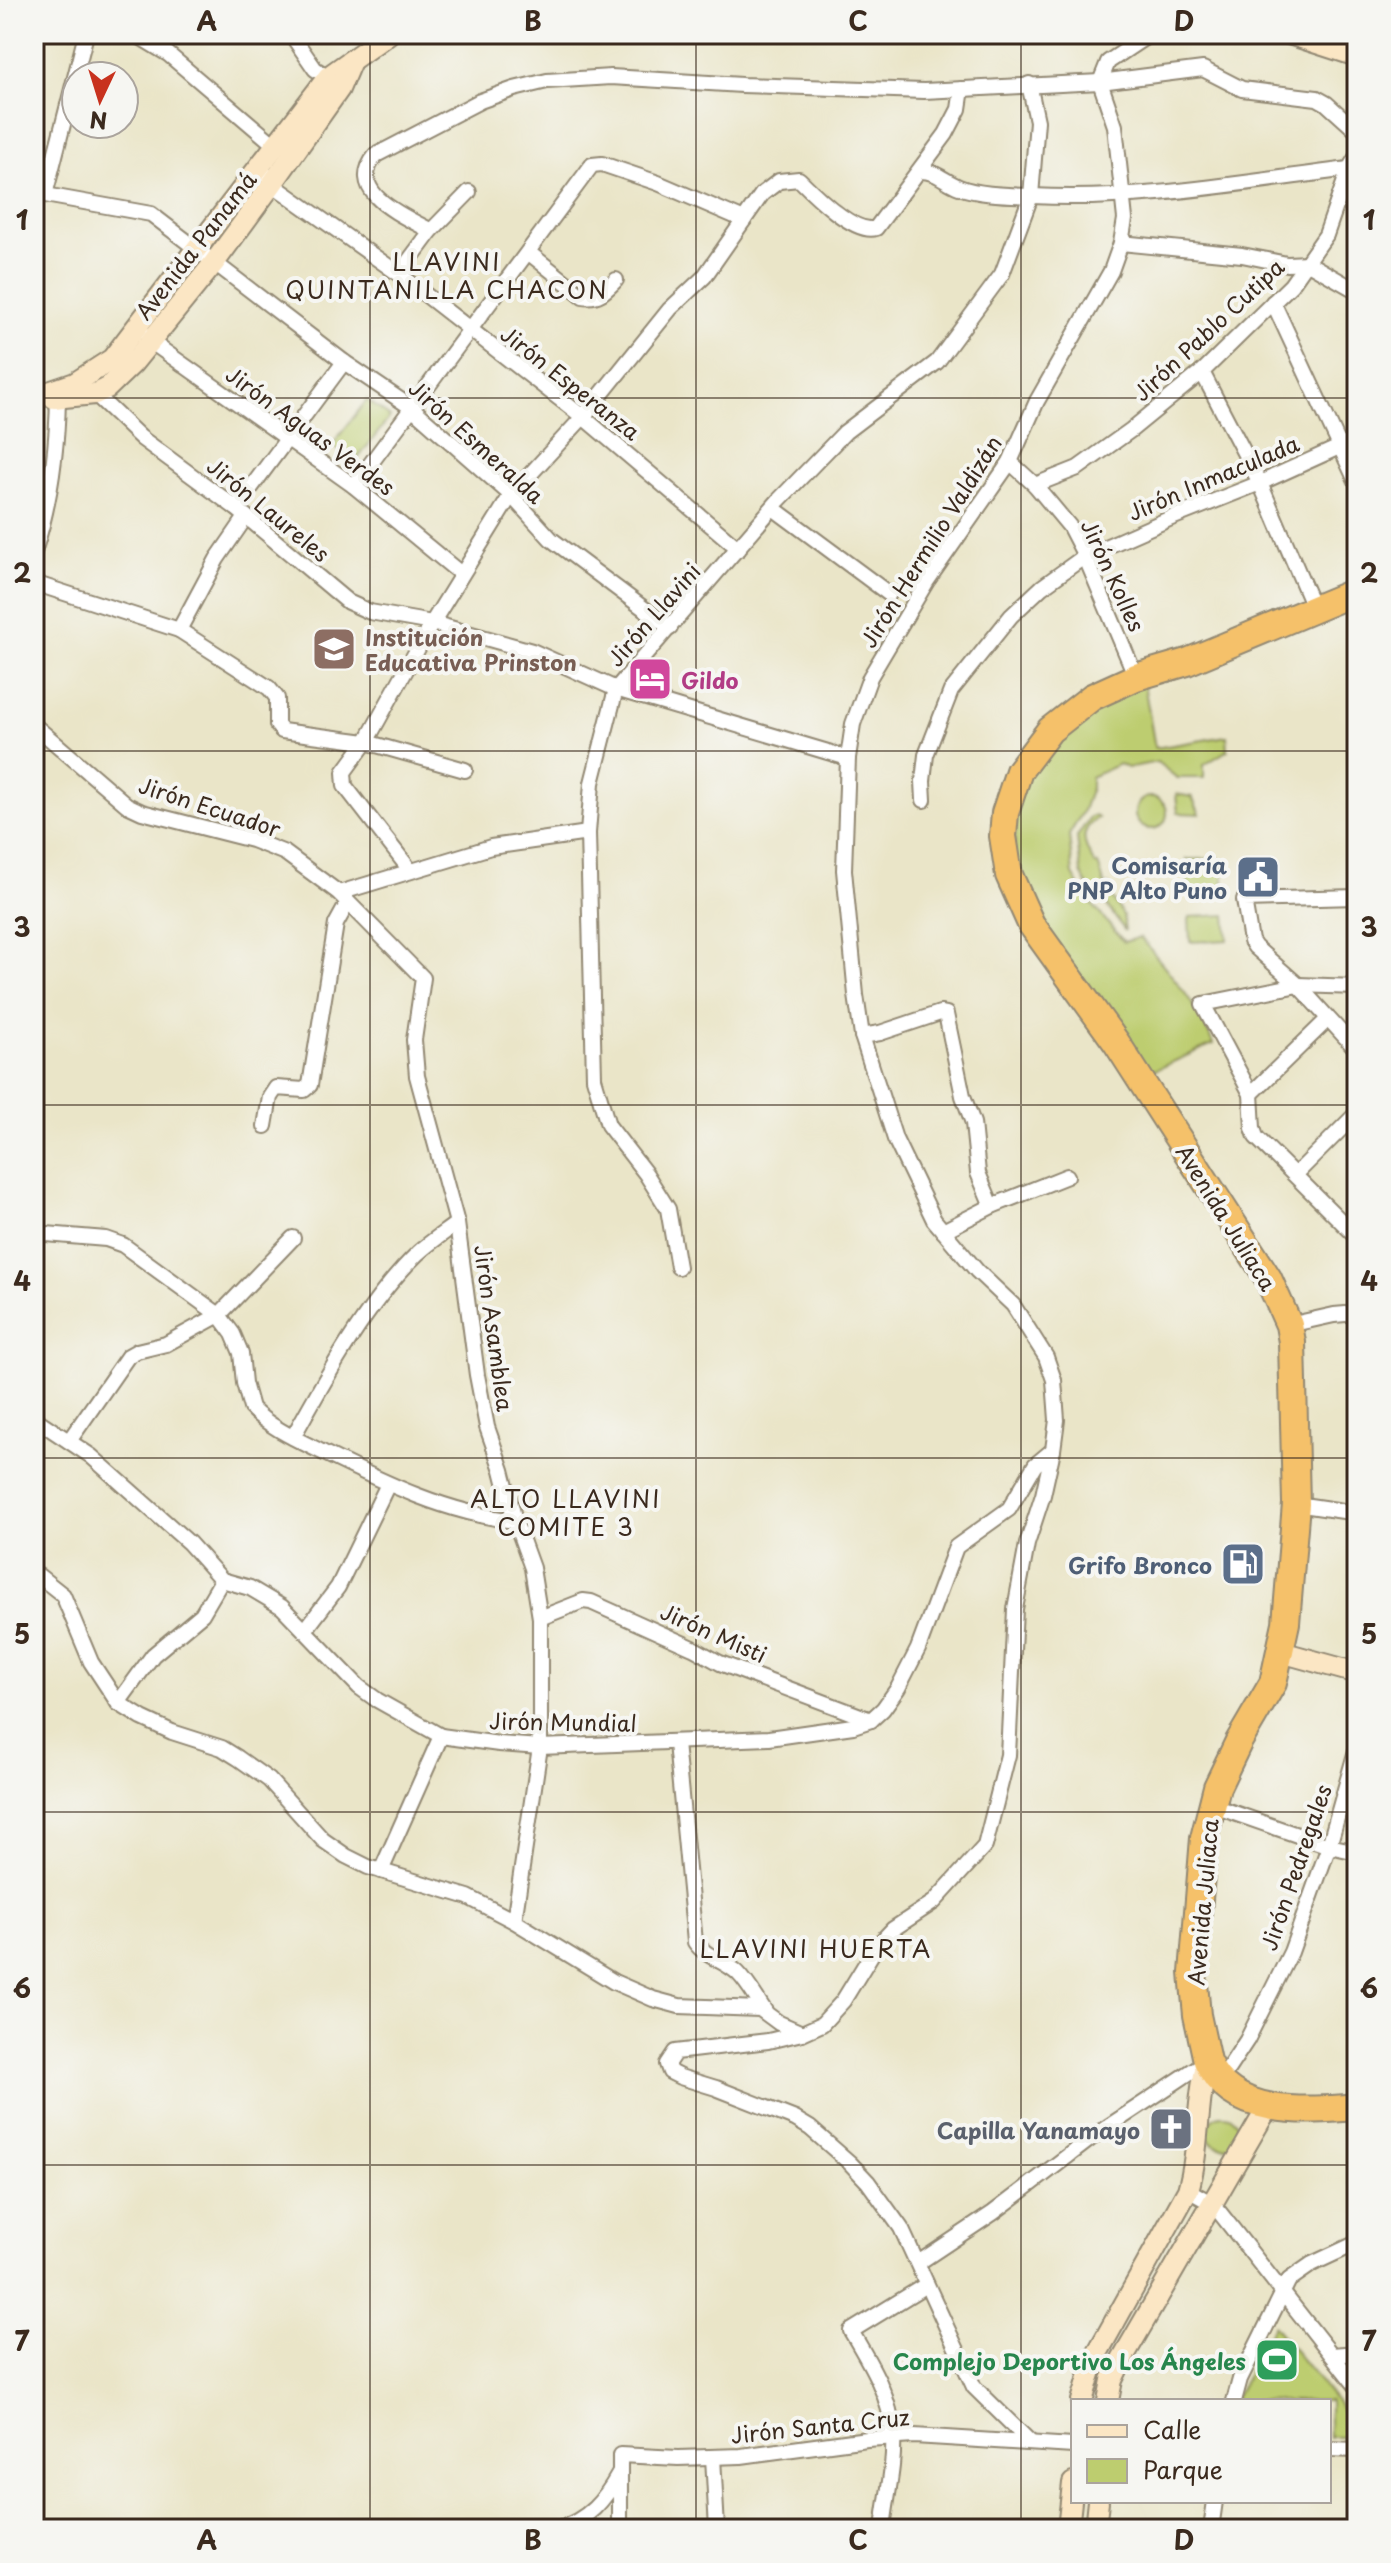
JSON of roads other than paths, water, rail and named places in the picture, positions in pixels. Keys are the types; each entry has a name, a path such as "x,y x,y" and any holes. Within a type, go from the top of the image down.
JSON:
{"highway":[{"name":"Avenida Juliaca","path":"1214,2071 1193,1973 1202,1859 1211,1805 1239,1741 1273,1683 1281,1652 1293,1567 1296,1504 1294,1361 1289,1325 1268,1278 1116,1042 1031,924 1009,875 1003,836 1005,813 1019,771 1050,730 1076,706 1109,688 1187,662 1357,591"},
{"path":"1214,2071 1243,2096 1268,2107 1309,2110 1357,2107"}],"street":[{"path":"40,194 86,34"},
{"path":"135,34 168,54 276,146"},
{"path":"291,34 315,69 328,77"},
{"path":"1100,82 1108,62 1150,34"},
{"path":"1289,34 1357,56"},
{"name":"Avenida Panamá","path":"34,398 95,394 107,388 133,363 206,256 260,166 328,77 379,38"},
{"name":"Avenida Panamá","path":"34,398 75,383 112,359 140,320 206,256 272,184 339,89 351,61"},
{"path":"431,231 374,195 366,176 367,165 376,155 480,101 525,86 578,77 877,91 1100,82 1209,70 1242,89 1317,98 1357,131"},
{"name":"Jirón Hermilio Valdizán","path":"1030,2442 974,2387 901,2228 868,2182 810,2128 779,2112 680,2077 670,2072 667,2064 675,2052 744,2045 802,2033 822,2024 835,2012 876,1947 893,1929 934,1902 985,1846 1008,1755 1017,1593 1053,1450 1057,1420 1054,1380 1046,1357 1013,1305 977,1271 934,1220 895,1139 862,1036 844,870 848,758 853,724 870,677 927,581 1010,462 1037,401 1111,271 1125,219 1115,126 1100,82"},
{"name":"Jirón Llavini","path":"678,1267 668,1209 646,1174 608,1125 594,1078 588,833 592,783 616,689 773,508 845,432 937,362 1002,274 1031,196 1037,121 1029,84"},
{"path":"410,870 345,786 344,772 366,742 432,623 511,495 583,417 670,309 704,277 770,187 779,181 799,179 821,201 858,226 870,230 880,224 955,120 962,102 962,89"},
{"path":"920,171 935,172 958,187 970,190 1031,196 1123,196 1353,163"},
{"name":"Jirón Pablo Cutipa","path":"1035,485 1078,468 1131,430 1202,372 1291,285 1326,235 1353,163"},
{"path":"354,486 592,165 602,164 658,183 744,220"},
{"name":"Jirón Esperanza","path":"260,166 272,184 399,274 583,417 739,549"},
{"path":"399,274 431,231 469,192"},
{"name":"Jirón Esmeralda","path":"40,194 151,214 344,362 412,408 511,495 551,539 670,628"},
{"path":"1121,243 1242,255 1287,264 1308,263 1357,291"},
{"path":"528,252 583,296 592,298 602,294 616,280"},
{"path":"1273,302 1357,483"},
{"name":"Jirón Aguas Verdes","path":"140,320 150,341 354,486 461,574"},
{"path":"179,630 241,513 287,436 344,362"},
{"path":"1202,372 1260,483 1314,609"},
{"name":"Jirón Laureles","path":"95,394 141,438 241,513 348,602 370,612 432,623 532,651 616,689 848,758"},
{"path":"34,552 49,500 57,453 58,398"},
{"name":"Jirón Inmaculada","path":"924,800 926,755 951,691 1011,616 1042,587 1085,556 1357,439"},
{"name":"Jirón Kolles","path":"1010,462 1035,485 1070,527 1136,677"},
{"path":"773,508 889,594"},
{"path":"34,583 179,630 269,688 277,698 277,725 282,731 366,742 465,770"},
{"name":"Jirón Ecuador","path":"34,725 127,805 142,812 252,840 285,853 343,899 412,965"},
{"path":"265,1126 270,1097 276,1088 304,1090 310,1085 336,924 343,899 410,870 491,847 588,833"},
{"path":"1357,897 1244,900 1251,941 1298,985 1357,1050"},
{"name":"Jirón Asamblea","path":"412,965 423,983 414,1040 417,1076 457,1223 487,1427 532,1568 540,1618 540,1747 514,1921"},
{"path":"1357,987 1298,985 1203,1004 1251,1094 1256,1137 1357,1237"},
{"path":"862,1036 940,1013 946,1014 963,1096 973,1123 978,1173 992,1206"},
{"path":"1251,1094 1328,1019"},
{"path":"1296,1174 1357,1113"},
{"path":"943,1231 992,1206 1067,1176"},
{"path":"293,1437 333,1364 381,1298 417,1254 457,1223"},
{"path":"34,1233 106,1239 123,1245 219,1315 233,1334 241,1353 244,1383 251,1408 293,1437 388,1484 474,1516 515,1521"},
{"path":"69,1441 128,1356 166,1344 219,1315 293,1238"},
{"path":"1289,1325 1357,1313"},
{"name":"Jirón Mundial","path":"34,1418 91,1456 189,1543 222,1580 266,1597 282,1607 359,1687 441,1736 540,1747 676,1743 769,1738 853,1726 871,1720"},
{"path":"871,1720 898,1688 918,1649 956,1547 1009,1509 1035,1465 1053,1450"},
{"path":"306,1629 338,1587 388,1484"},
{"path":"1296,1504 1357,1513"},
{"path":"39,1576 63,1595 91,1662 118,1703 172,1732 222,1748 238,1758 269,1780 323,1840 357,1861 468,1897 514,1921 614,1982 653,1999 679,2006 765,2011"},
{"path":"118,1703 153,1655 202,1614 222,1580"},
{"name":"Jirón Misti","path":"540,1618 583,1601 591,1602 720,1663 871,1720"},
{"path":"1281,1652 1357,1673"},
{"path":"381,1871 441,1736"},
{"path":"676,1743 695,1942 700,1950 723,1961 740,1974 765,2011 779,2023 802,2033"},
{"name":"Jirón Pedregales","path":"1214,2071 1247,2040 1287,1960 1329,1846 1357,1747"},
{"path":"1211,1805 1329,1846 1357,1852"},
{"path":"1083,2399 1095,2357 1188,2190 1200,2088 1214,2071"},
{"path":"918,2263 993,2213 1094,2136 1214,2071"},
{"path":"1109,2399 1122,2359 1268,2107"},
{"path":"1188,2190 1213,2204 1357,2387"},
{"path":"1235,2399 1240,2379 1289,2280 1332,2253 1357,2243"},
{"path":"883,2529 894,2437 887,2400 851,2331 926,2285"},
{"path":"1332,2355 1357,2353"},
{"name":"Jirón Santa Cruz","path":"619,2474 620,2455 713,2457 767,2454 894,2437 935,2436 1071,2446"},
{"path":"1331,2449 1357,2450"},
{"path":"713,2457 717,2529"},
{"path":"558,2529 591,2512 607,2495 619,2474"},
{"path":"619,2474 620,2529"},
{"path":"1068,2529 1071,2501"},
{"path":"1095,2529 1098,2503"},
{"path":"1211,2529 1215,2503"}],"place":[{"name":"Institución Educativa Prinston","path":"334,649"},
{"name":"Gildo","path":"650,679"},
{"name":"Comisaría PNP Alto Puno","path":"1258,877"},
{"name":"Grifo Bronco","path":"1243,1564"},
{"name":"Capilla Yanamayo","path":"1171,2129"},
{"name":"Complejo Deportivo Los Ángeles","path":"1277,2360"}],"district":[{"name":"LLAVINI QUINTANILLA CHACON","path":"447,275"},
{"name":"ALTO LLAVINI COMITE 3","path":"566,1512"},
{"name":"LLAVINI HUERTA","path":"816,1948"}]}
